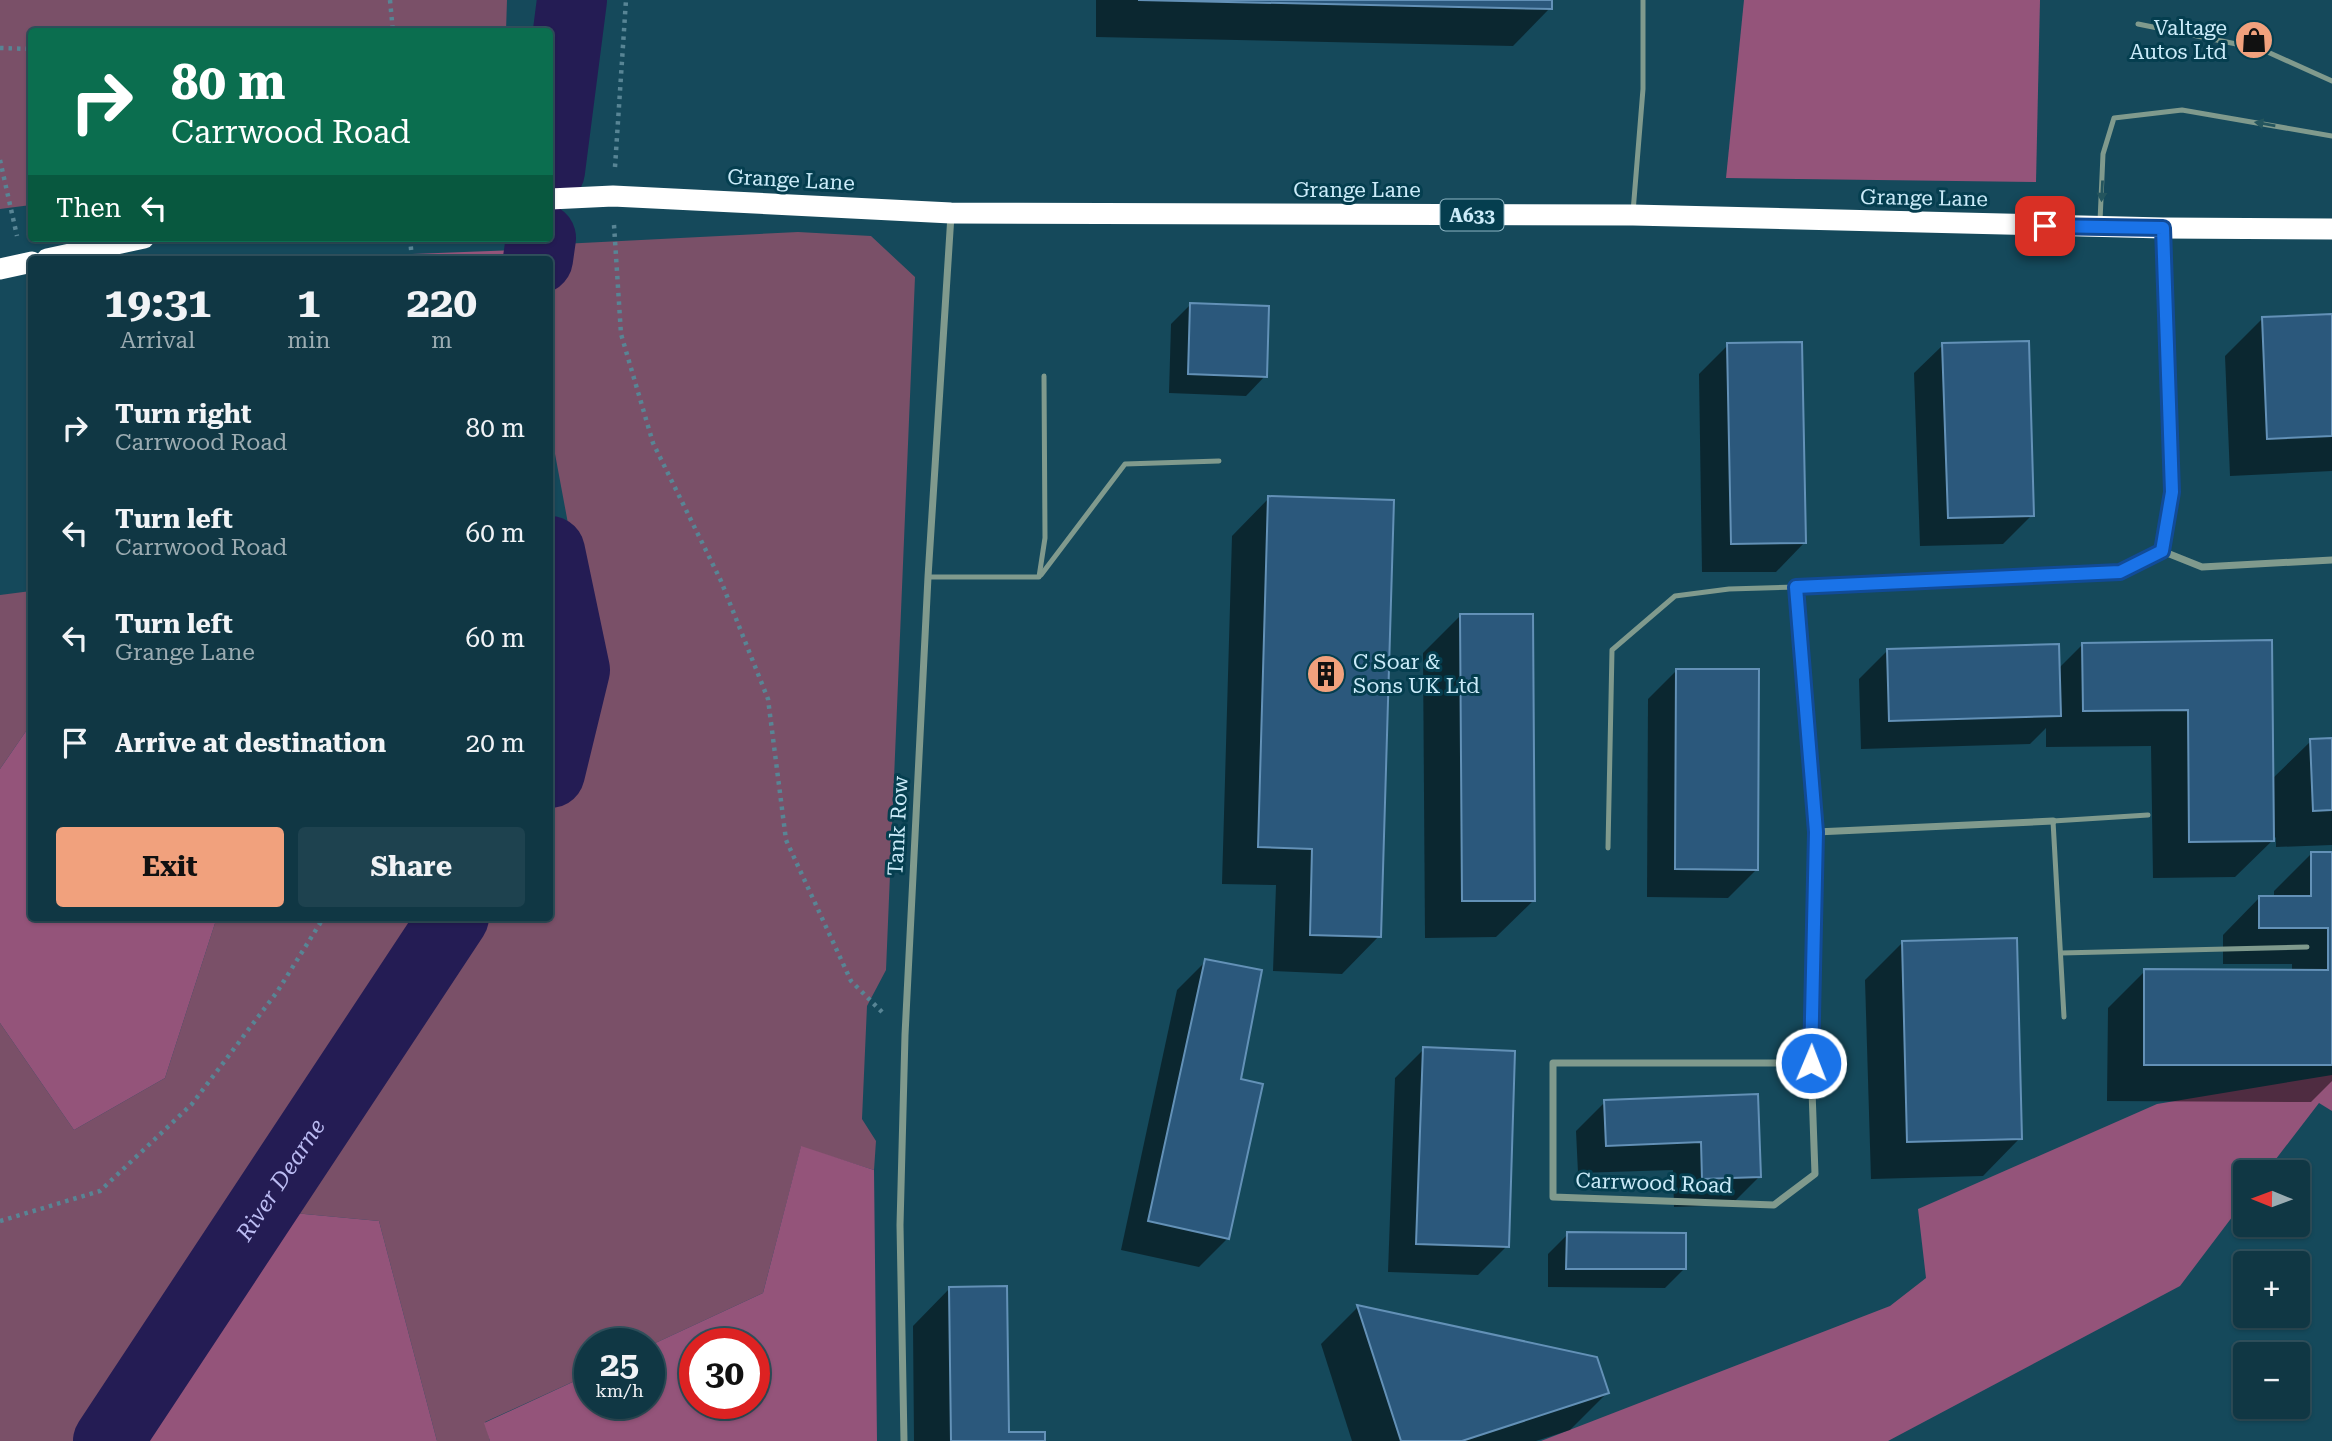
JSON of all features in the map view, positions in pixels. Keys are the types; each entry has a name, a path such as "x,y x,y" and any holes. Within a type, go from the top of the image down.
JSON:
{"highway":[{"name":"Grange Lane","path":"553,199 613,196 951,213 1633,215 2100,227 2332,229"},
{"path":"61,256 126,242"},
{"path":"0,269 27,263"}],"street":[{"name":"Tank Row","path":"904,1441 900,1225 905,1035 928,577 951,213"},
{"path":"2162,551 2172,492 2163,228"},
{"path":"1796,587 2120,572 2162,551 2203,567 2332,560"},
{"name":"Carrwood Road","path":"1796,587 1816,832 1811,1063 1815,1174 1774,1205 1553,1197 1553,1063 1811,1063"},
{"path":"1816,832 2053,821"}],"lane":[{"path":"1633,215 1643,89 1643,0"},
{"path":"2138,24 2261,49 2332,81"},
{"path":"2100,227 2103,154 2113,118 2182,110 2332,136"},
{"path":"1039,577 1045,524 1044,376"},
{"path":"1039,577 1125,464 1219,461"},
{"path":"928,577 1039,577"},
{"path":"1608,848 1612,650 1675,596 1729,589 1796,587"},
{"path":"2064,1017 2053,821 2148,815"},
{"path":"2061,953 2307,947"}],"path":[{"path":"390,0 393,28"},
{"path":"626,0 613,196 621,334 653,443 721,581 768,699 786,840 851,981 905,1035"},
{"path":"0,48 28,49"},
{"path":"0,160 27,263"},
{"path":"0,1221 100,1191 192,1104 277,992 321,921"}],"shaded area":[{"path":"0,0 507,0 506,28 28,28 28,205 0,209"},
{"path":"1744,0 2040,0 2036,182 1726,178"},
{"path":"798,232 871,236 915,277 886,970 867,1006 862,1119 876,1141 874,1170 801,1147 763,1293 688,1328 679,1328 679,1332 665,1339 665,1328 574,1328 574,1381 485,1422 490,1441 437,1441 379,1221 283,1212 471,921 553,921 553,795 567,772 594,663 553,443 553,278 562,244"},
{"path":"514,250 514,256 359,256"},
{"path":"28,591 28,728 0,769 0,595"},
{"path":"28,728 28,921 216,921 165,1078 74,1130 0,1023 0,769"},
{"path":"216,921 418,921 319,1067 79,1441 0,1441 0,1023 74,1130 165,1078"},
{"path":"2332,1075 2332,1111 2319,1103 2275,1160 2233,1160 2233,1216 2180,1286 1888,1441 1541,1441 1890,1306 1926,1278 1918,1209 2157,1104"},
{"path":"801,1146 874,1170 877,1441 490,1441 484,1423 574,1381 574,1419 665,1419 665,1339 679,1332 679,1419 770,1419 770,1328 688,1328 763,1293"},
{"path":"283,1212 379,1221 437,1441 141,1441 134,1432"}],"building":[{"path":"1138,0 1552,0 1552,9"},
{"path":"1190,303 1269,306 1267,377 1188,374"},
{"path":"2332,314 2332,436 2267,439 2262,317"},
{"path":"2029,341 2034,516 1948,518 1942,343"},
{"path":"1802,342 1806,543 1731,544 1727,343"},
{"name":"C Soar & Sons UK Ltd","path":"1268,496 1394,500 1381,937 1310,935 1312,849 1258,847"},
{"path":"1460,614 1533,614 1535,901 1462,901"},
{"path":"2272,640 2274,841 2189,842 2188,710 2083,711 2082,643"},
{"path":"2059,644 2061,716 1889,721 1887,649"},
{"path":"1676,669 1759,669 1758,870 1675,869"},
{"path":"2332,738 2332,810 2313,811 2310,739"},
{"path":"2311,852 2332,852 2332,1065 2144,1065 2144,969 2328,970 2328,928 2259,928 2259,896 2311,896"},
{"path":"2017,938 2022,1139 1907,1142 1902,941"},
{"path":"1205,959 1262,970 1241,1079 1263,1084 1229,1239 1148,1221"},
{"path":"1423,1047 1515,1051 1509,1247 1416,1244"},
{"path":"1758,1094 1761,1177 1702,1179 1701,1142 1606,1146 1604,1100"},
{"path":"1567,1232 1686,1233 1686,1269 1566,1269"},
{"path":"1007,1286 1009,1432 1045,1432 1045,1441 951,1441 949,1287"},
{"path":"1357,1305 1597,1357 1609,1393 1462,1441 1401,1441"}],"waterway":[{"name":"River Dearne","path":"553,148 572,0"},
{"name":"River Dearne","path":"538,256 540,242"},
{"name":"River Dearne","path":"553,565 575,670 553,761"},
{"name":"River Dearne","path":"108,1441 451,921"}],"place":[{"name":"Valtage Autos Ltd","path":"2254,40"},
{"name":"C Soar & Sons UK Ltd","path":"1326,674"}],"route":[{"path":"1811,1063 1816,832 1796,587 2120,572 2162,551 2172,492 2163,228 2045,226"}]}
